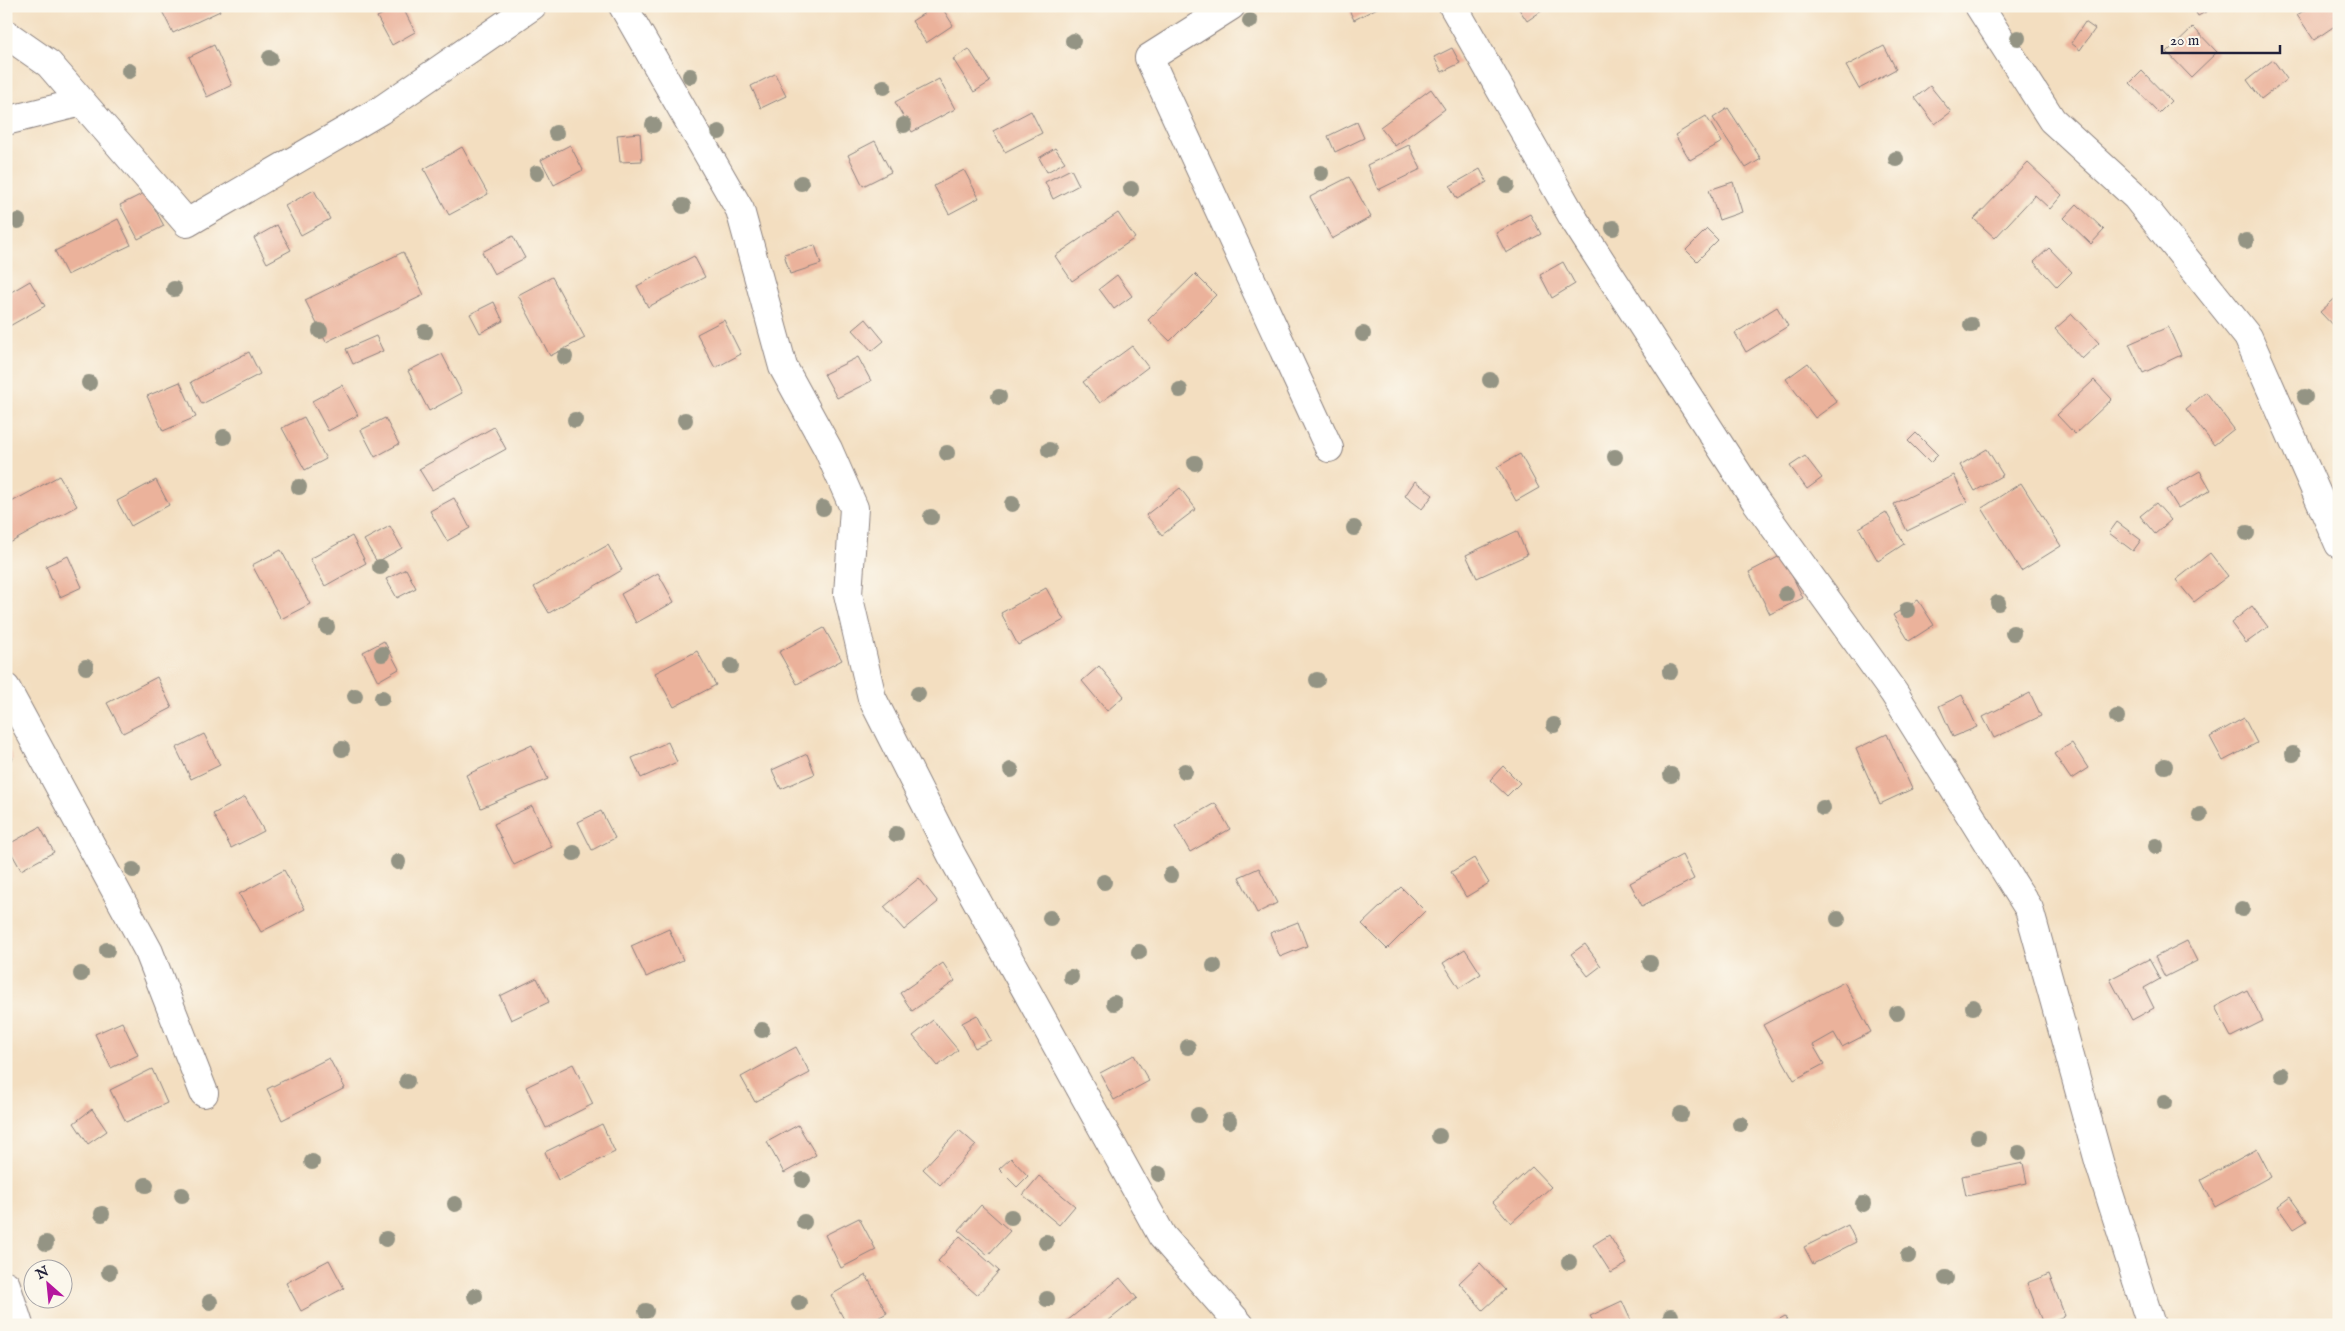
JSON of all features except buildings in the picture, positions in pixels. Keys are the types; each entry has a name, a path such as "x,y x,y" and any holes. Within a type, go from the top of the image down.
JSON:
{"street":[{"path":"6,34 49,64 186,223 381,110 532,6"},
{"path":"623,6 740,210 782,367 828,448 854,508 848,594 872,698 951,854 1162,1236 1240,1325"},
{"path":"1231,6 1149,58 1329,448"},
{"path":"1453,6 1585,237 1755,500 1894,693 2029,910 2100,1165 2151,1325"},
{"path":"1979,6 2052,120 2136,197 2248,337 2339,544"},
{"path":"6,121 82,102"},
{"path":"6,688 149,952 204,1093"},
{"path":"6,1286 19,1325"}]}
